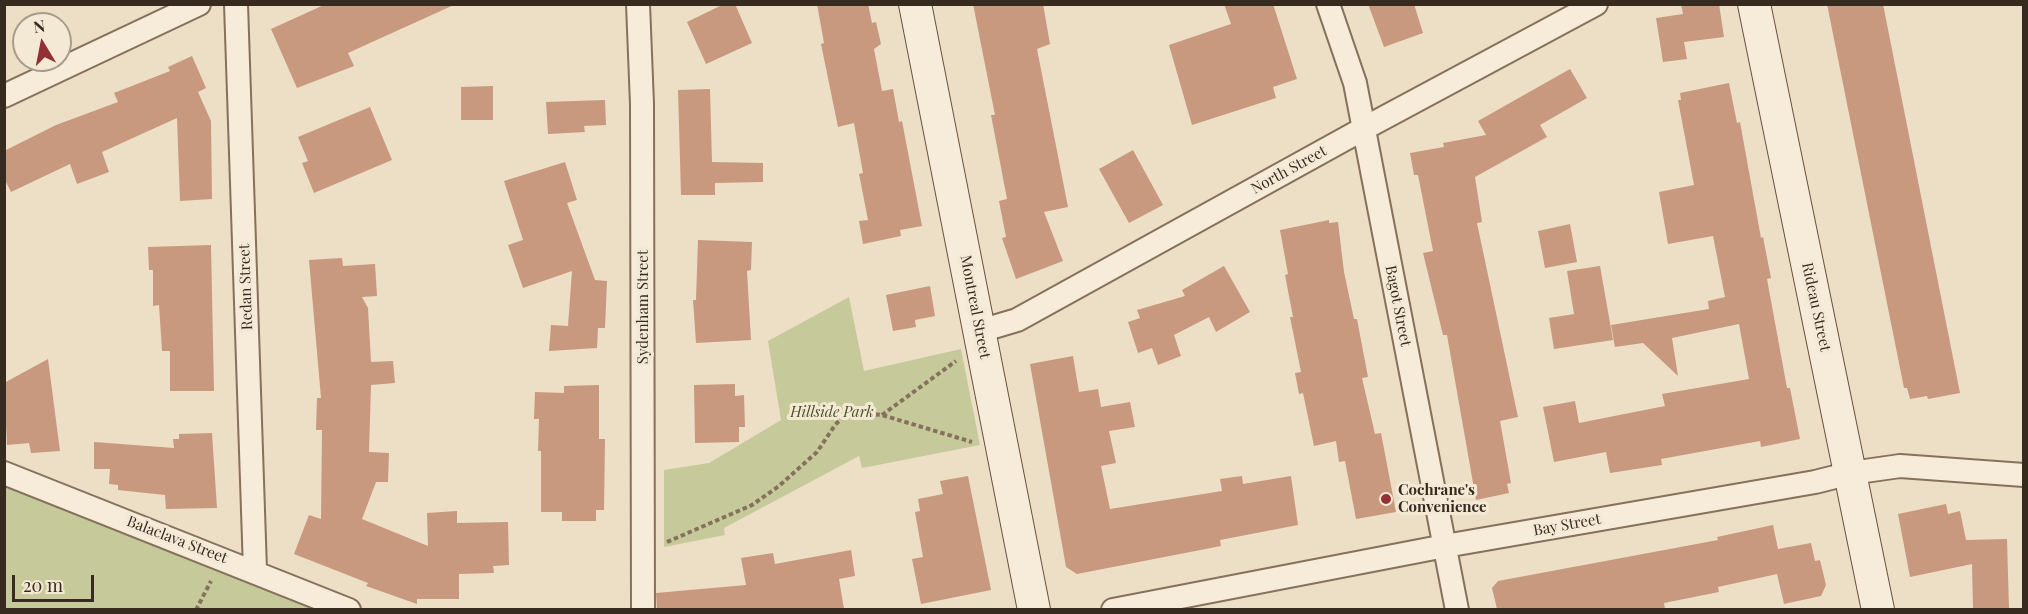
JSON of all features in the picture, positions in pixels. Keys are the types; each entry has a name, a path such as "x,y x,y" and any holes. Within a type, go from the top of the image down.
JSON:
{"street":[{"path":"4,96 199,4"},
{"name":"Redan Street","path":"236,4 255,570"},
{"name":"Sydenham Street","path":"638,4 642,104 643,609"},
{"name":"Montreal Street","path":"915,4 1034,609"},
{"name":"Bagot Street","path":"1328,4 1355,83 1456,609"},
{"name":"North Street","path":"980,331 1017,320 1363,129 1596,4"},
{"name":"Rideau Street","path":"1754,4 1878,609"},
{"name":"Bay Street","path":"1113,609 1445,546 1815,482 1851,473 1900,466 2024,475"},
{"name":"Balaclava Street","path":"4,472 349,609"}],"path":[{"path":"882,415 961,357"},
{"path":"643,552 752,505 799,469 817,452 835,425 848,412 882,415 979,444"}],"green space":[{"name":"Hillside Park","path":"849,297 864,371 961,349 980,445 862,468 859,456 724,528 725,535 664,547 664,470 709,463 781,420 768,341"},
{"path":"5,487 314,609 5,609"}],"building":[{"path":"326,4 456,4 348,53 354,66 297,88 271,29"},
{"path":"724,4 735,4 752,43 706,64 687,22"},
{"path":"817,4 868,4 872,23 876,22 881,44 874,49 882,91 893,89 899,122 902,121 922,226 900,230 901,236 863,244 859,221 868,220 859,174 863,173 854,123 838,127 821,44 824,43"},
{"path":"973,4 1043,4 1050,44 1037,49 1068,207 1044,212 1063,261 1016,279 1002,238 1006,237 999,201 1007,199 991,115 995,115"},
{"path":"1224,4 1273,4 1297,79 1273,87 1276,98 1192,125 1169,45 1231,24"},
{"path":"1368,4 1414,4 1423,33 1384,47"},
{"path":"1681,4 1719,4 1724,37 1684,42 1687,59 1663,62 1656,18 1683,14"},
{"path":"1827,4 1883,4 1960,393 1928,399 1927,396 1910,399 1907,388 1904,388"},
{"path":"192,56 206,88 198,92 211,121 212,199 180,201 177,118 102,152 109,172 77,184 70,164 11,192 4,178 4,151 56,125 118,102 114,93 170,71 168,67"},
{"path":"1570,69 1587,98 1540,125 1547,137 1475,177 1482,222 1477,223 1518,417 1500,421 1511,483 1507,484 1509,493 1476,500 1447,335 1443,335 1423,253 1433,251 1418,175 1414,175 1410,153 1444,147 1443,143 1486,135 1478,121"},
{"path":"1729,83 1737,123 1740,122 1761,238 1763,237 1771,278 1767,279 1787,388 1790,388 1800,439 1761,447 1760,441 1661,459 1662,465 1610,473 1606,452 1554,462 1543,407 1575,401 1579,423 1665,406 1662,394 1749,379 1739,324 1672,338 1678,376 1643,343 1615,347 1611,325 1709,309 1708,301 1725,297 1713,236 1668,244 1659,192 1694,185 1678,100 1681,100 1680,93"},
{"path":"493,86 493,120 461,120 461,87"},
{"path":"710,89 712,162 763,163 763,182 715,183 715,195 681,195 678,90"},
{"path":"605,100 606,125 584,126 585,132 548,134 546,102"},
{"path":"370,107 392,160 314,193 302,163 308,161 298,137"},
{"path":"1133,150 1163,205 1129,223 1099,169"},
{"path":"565,162 577,200 567,203 595,280 607,281 605,328 598,328 597,348 549,351 551,325 568,326 572,271 523,288 508,245 523,240 504,181"},
{"path":"1329,220 1329,223 1338,222 1344,272 1354,319 1357,319 1368,377 1362,378 1375,434 1381,433 1396,512 1356,519 1345,461 1339,462 1336,441 1314,446 1303,393 1299,394 1295,373 1301,372 1290,317 1293,317 1280,230"},
{"path":"1570,224 1577,262 1545,268 1538,231"},
{"path":"698,240 752,242 751,270 747,271 751,340 696,343 693,300 696,300"},
{"path":"211,245 214,391 170,391 170,351 162,351 159,305 153,306 153,270 149,270 148,247"},
{"path":"342,258 343,266 375,264 377,296 362,297 368,308 371,362 393,361 395,383 371,385 369,452 389,453 388,482 376,482 362,519 428,546 427,513 457,511 457,523 508,522 509,565 493,566 494,573 459,574 459,599 417,599 417,604 366,586 368,583 294,554 309,515 321,519 322,430 316,430 317,398 321,398 309,260"},
{"path":"1224,266 1250,312 1216,332 1209,317 1174,335 1181,356 1158,365 1152,348 1138,353 1128,322 1140,318 1137,310 1185,296 1182,290"},
{"path":"1600,266 1613,340 1554,349 1549,318 1574,314 1567,271"},
{"path":"930,286 935,316 915,320 916,327 893,331 886,295"},
{"path":"1073,356 1079,392 1098,389 1101,407 1130,402 1135,427 1109,431 1116,463 1101,466 1110,509 1222,491 1220,479 1242,476 1243,484 1291,476 1298,525 1220,540 1221,546 1077,574 1066,567 1030,364"},
{"path":"48,359 60,451 31,453 29,443 7,445 4,383"},
{"path":"735,384 735,396 744,395 745,427 739,427 739,442 695,443 694,385"},
{"path":"599,385 599,439 605,439 604,510 596,510 596,521 562,521 562,512 541,512 541,451 538,451 539,419 534,419 535,392 564,393 564,386"},
{"path":"212,433 217,508 166,509 165,495 118,490 118,485 109,484 110,469 94,469 94,442 174,448 173,439 179,439 179,434"},
{"path":"968,476 991,590 921,604 912,559 923,557 915,512 920,511 918,499 943,494 940,481"},
{"path":"1946,504 1948,514 1960,511 1966,540 2007,539 2009,609 1973,609 1972,564 1910,577 1898,514"},
{"path":"1773,525 1778,549 1811,543 1815,561 1820,560 1826,585 1821,596 1784,604 1777,574 1718,587 1719,592 1664,603 1665,609 1497,609 1492,588 1498,581 1718,540 1717,537"},
{"path":"851,550 855,576 839,579 844,609 657,609 656,593 746,585 741,558 773,553 775,564"}],"place":[{"name":"Cochrane's Convenience","path":"1386,499"}]}
